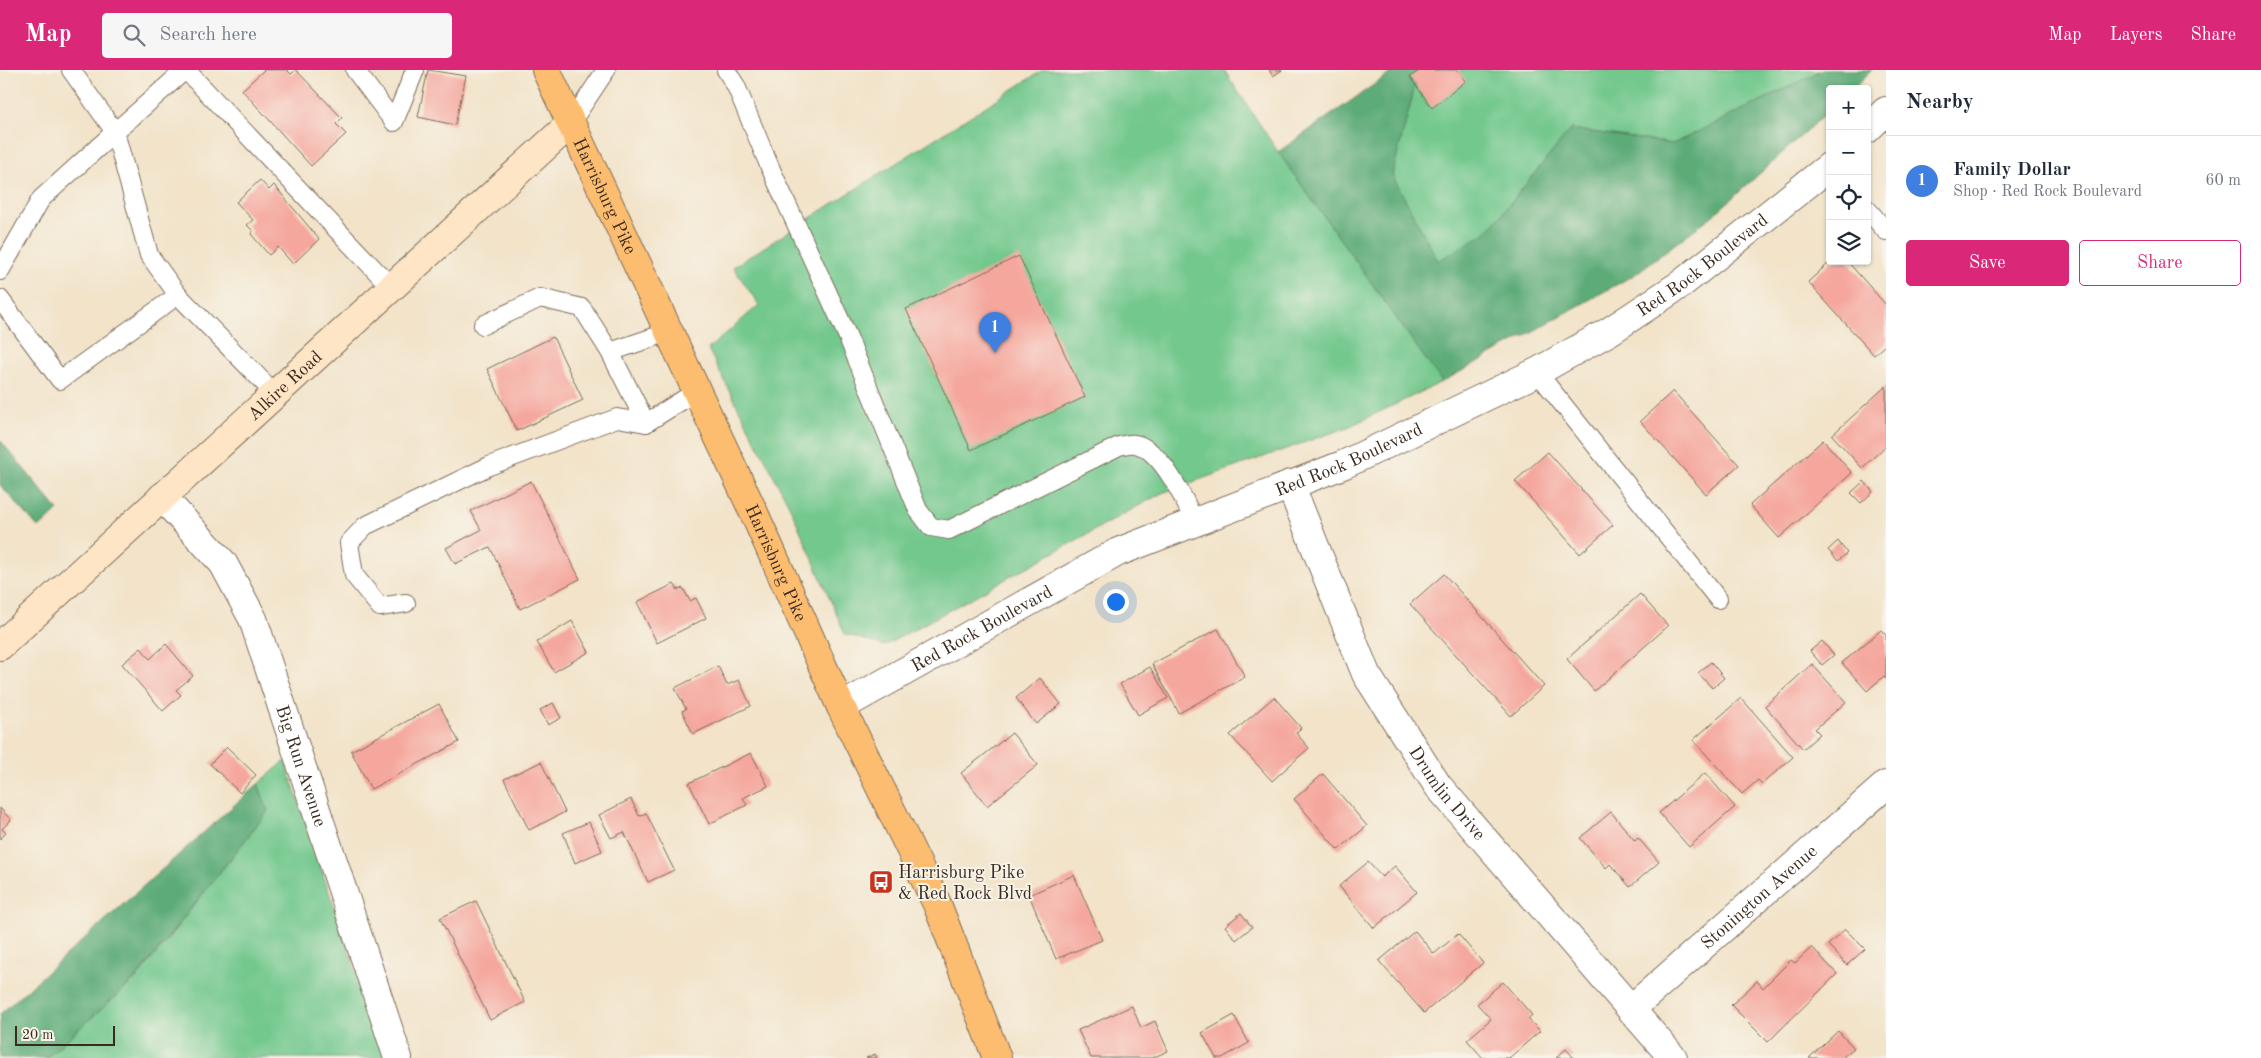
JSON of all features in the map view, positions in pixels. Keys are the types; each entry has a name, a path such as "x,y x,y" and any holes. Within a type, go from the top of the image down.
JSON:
{"main road":[{"name":"Harrisburg Pike","path":"546,70 697,391 841,706 937,904 997,1058"},
{"name":"Alkire Road","path":"0,646 570,124"}],"street":[{"path":"1871,125 1886,111"},
{"name":"Red Rock Boulevard","path":"841,706 1118,552 1345,464 1537,372 1610,331 1681,284 1826,169"},
{"name":"Drumlin Drive","path":"1290,484 1366,674 1438,786 1673,1058"},
{"name":"Big Run Avenue","path":"162,497 223,562 253,619 398,1058"},
{"name":"Stonington Avenue","path":"1631,1010 1886,785"}],"lane":[{"path":"71,70 115,132 149,255 178,295 275,394"},
{"path":"0,271 41,200 186,70 391,287"},
{"path":"355,70 394,122 415,70"},
{"path":"570,124 606,70"},
{"path":"726,70 736,86 769,165 848,336 918,510 931,527 949,530 1120,446 1133,443 1144,447 1165,469 1181,492 1194,521"},
{"path":"1871,214 1886,231"},
{"path":"0,299 60,380 178,295"},
{"path":"483,326 540,298 582,308 610,352 646,423"},
{"path":"610,352 669,332"},
{"path":"1537,372 1718,599"},
{"path":"406,603 380,607 354,575 348,543 365,526 489,466 617,418 646,423 697,391"}],"green space":[{"path":"1043,70 1224,70 1278,152 1442,382 1348,427 1162,493 884,646 845,634 791,509 708,349 759,305 733,267"},
{"path":"1395,70 1419,70 1392,175 1438,261 1487,232 1571,129 1673,144 1815,74 1819,70 1872,70 1857,85 1826,85 1826,114 1716,213 1634,275 1442,382 1278,152"},
{"path":"1419,70 1819,70 1815,74 1673,144 1571,129 1487,232 1438,261 1392,175"},
{"path":"0,440 58,510 39,528 0,485"},
{"path":"285,761 385,1058 46,1058 137,978 268,811 258,784"},
{"path":"258,784 268,811 136,978 46,1058 0,1058 0,1014"}],"building":[{"path":"264,70 287,70 291,74 296,70 342,118 336,124 346,134 311,166 242,90"},
{"path":"428,70 466,76 455,125 418,117"},
{"path":"1269,70 1282,70 1273,76"},
{"path":"1420,70 1458,70 1466,81 1432,108 1410,77"},
{"path":"260,180 269,190 274,185 319,239 293,264 278,247 269,255 251,234 253,231 247,225 253,220 236,202"},
{"path":"1019,256 1085,397 971,450 906,309"},
{"path":"1827,265 1851,265 1886,305 1886,344 1874,355 1808,282"},
{"path":"553,337 583,400 517,431 487,369"},
{"path":"1886,386 1886,446 1862,468 1832,435"},
{"path":"1673,391 1739,465 1706,494 1640,421"},
{"path":"1823,440 1852,473 1779,538 1750,505"},
{"path":"1548,452 1613,525 1580,554 1515,481"},
{"path":"531,481 580,579 520,609 490,547 455,564 446,548 481,530 471,511"},
{"path":"1864,481 1873,492 1861,503 1851,493"},
{"path":"1838,541 1847,553 1838,561 1828,550"},
{"path":"1444,574 1544,686 1511,716 1410,604"},
{"path":"674,584 678,590 683,588 690,601 696,598 706,618 657,643 637,602"},
{"path":"1640,594 1668,626 1594,691 1567,659"},
{"path":"572,621 589,652 554,672 537,642"},
{"path":"1218,629 1245,677 1179,713 1152,664"},
{"path":"1881,630 1886,635 1886,678 1884,676 1867,691 1842,663"},
{"path":"1822,641 1834,655 1822,665 1810,651"},
{"path":"166,644 193,676 176,690 181,695 163,711 122,664 141,648 150,659"},
{"path":"1711,662 1724,678 1712,688 1698,673"},
{"path":"1812,664 1846,702 1815,729 1820,734 1803,749 1765,706"},
{"path":"718,666 727,685 739,680 751,706 693,734 682,711 686,709 675,688"},
{"path":"1150,667 1168,698 1138,715 1120,684"},
{"path":"1040,678 1061,704 1036,724 1016,698"},
{"path":"1274,697 1301,728 1296,733 1309,748 1272,781 1230,735"},
{"path":"1741,698 1793,757 1762,784 1758,780 1742,794 1693,740"},
{"path":"553,703 561,718 548,725 540,710"},
{"path":"439,704 459,742 371,789 351,751"},
{"path":"1012,733 1038,765 987,806 961,773"},
{"path":"227,747 256,775 240,793 210,764"},
{"path":"751,753 768,786 743,798 747,805 709,824 689,783"},
{"path":"541,762 565,812 529,830 504,779"},
{"path":"1705,773 1735,807 1689,847 1659,813"},
{"path":"1323,774 1367,826 1338,850 1294,799"},
{"path":"631,799 639,816 646,813 674,870 648,882 624,832 611,838 599,815"},
{"path":"0,808 11,820 2,829 6,833 0,839"},
{"path":"1611,812 1635,841 1638,838 1659,862 1630,887 1610,864 1606,868 1580,838"},
{"path":"589,822 602,851 575,863 563,833"},
{"path":"1368,862 1382,877 1395,866 1417,892 1374,928 1339,886"},
{"path":"1074,875 1102,940 1056,959 1029,895"},
{"path":"476,901 525,1002 490,1020 440,918"},
{"path":"1241,913 1252,927 1236,940 1225,926"},
{"path":"1845,929 1865,949 1847,965 1828,945"},
{"path":"1415,931 1434,954 1458,934 1483,963 1424,1013 1379,961"},
{"path":"1812,947 1837,974 1768,1042 1731,1005 1757,981 1763,988 1791,960 1795,963"},
{"path":"1503,982 1532,1015 1528,1019 1540,1031 1509,1058 1483,1058 1467,1040 1491,1019 1477,1004"},
{"path":"1132,1006 1141,1028 1155,1021 1168,1051 1152,1058 1091,1058 1078,1030"},
{"path":"1234,1015 1249,1043 1222,1058 1216,1058 1202,1033"},
{"path":"1838,1031 1854,1048 1842,1058 1809,1058"},
{"path":"1566,1049 1574,1058 1556,1058"},
{"path":"875,1054 877,1058 866,1058"}],"place":[{"name":"Family Dollar","path":"995,353"},
{"name":"Harrisburg Pike & Red Rock Blvd","path":"881,882"}]}
